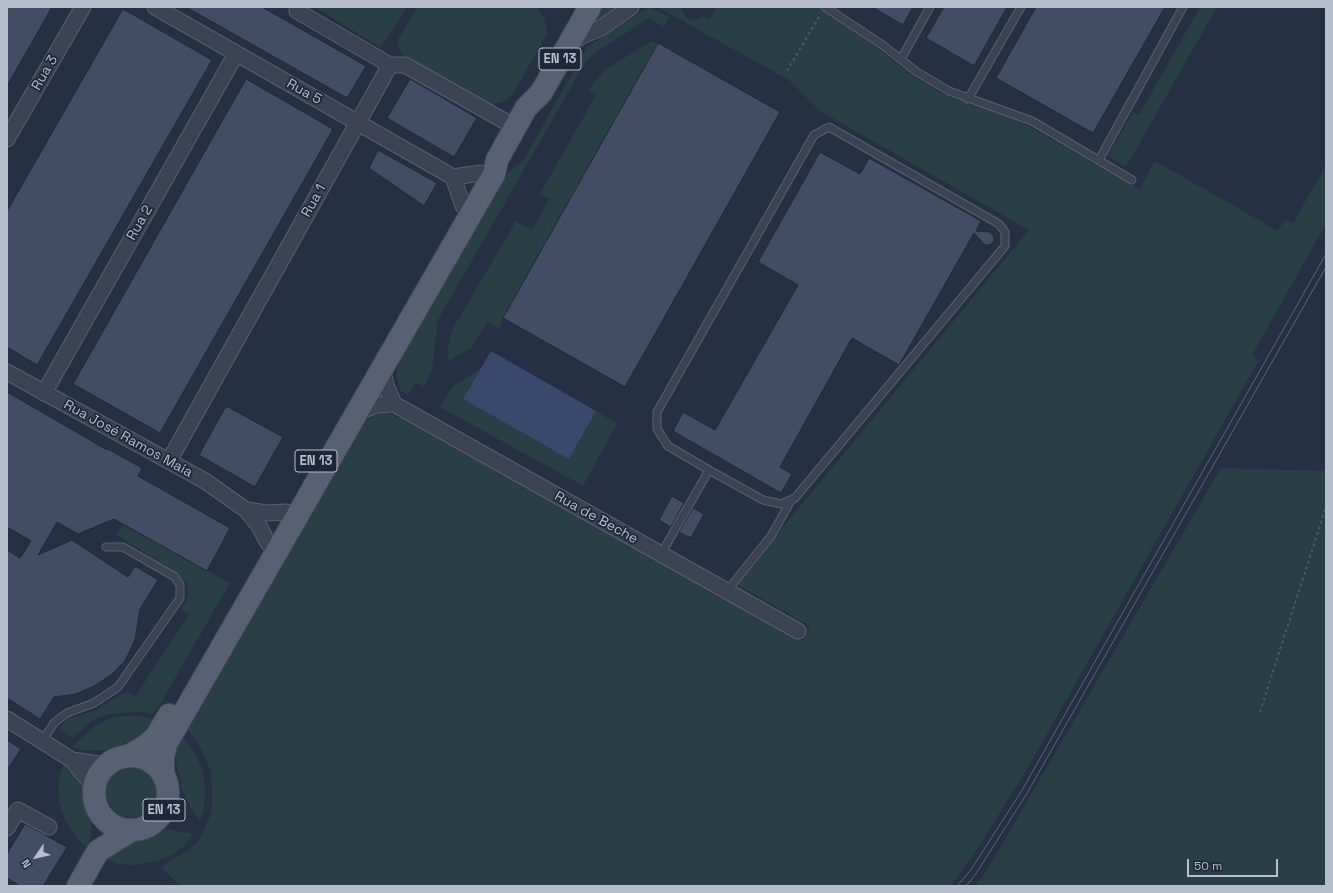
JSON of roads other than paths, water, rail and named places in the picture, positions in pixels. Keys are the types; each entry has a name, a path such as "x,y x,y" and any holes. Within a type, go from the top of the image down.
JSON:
{"main road":[{"name":"EN 13","path":"526,108 530,87 576,7"},
{"name":"EN 13","path":"106,765 117,758 130,755 144,747 156,736 463,206 515,128 526,108 541,93 590,7"},
{"name":"EN 13","path":"98,851 132,830 156,821 164,810 168,798 168,785 163,773 162,757 166,744 494,174 489,167"},
{"path":"228,636 267,556 269,549 268,543"},
{"path":"130,755 149,760 163,773"},
{"path":"94,787 98,775 106,765"},
{"name":"EN 13","path":"78,886 98,851 99,812 94,796 94,787"},
{"name":"EN 13","path":"99,812 108,822 119,828 132,830"}],"street":[{"name":"Rua 3","path":"7,139 83,7"},
{"name":"Rua 5","path":"155,7 453,177"},
{"path":"567,48 582,36 601,28 631,7"},
{"path":"298,11 390,65 405,65 515,128"},
{"name":"Rua 2","path":"44,393 236,54"},
{"name":"Rua 1","path":"169,460 390,65"},
{"path":"463,206 453,177 489,167"},
{"path":"358,412 376,405 394,404 387,388 382,369"},
{"name":"Rua José Ramos Maia","path":"7,372 205,481 246,510 259,526 268,543"},
{"name":"Rua de Beche","path":"394,404 798,631"},
{"name":"Rua José Ramos Maia","path":"246,510 267,513 287,512"},
{"path":"7,719 72,760 94,787"},
{"path":"72,760 106,765"},
{"path":"7,828 18,810 48,827"}],"lane":[{"path":"901,60 930,7"},
{"path":"968,99 1021,7"},
{"path":"1099,160 1183,7"},
{"path":"823,10 949,92 1032,121 1132,180"},
{"path":"727,591 771,536 792,499 1005,246 1005,232 1000,224 829,127 814,135 657,412 657,429 668,446 763,500 781,504 792,499"},
{"path":"661,554 709,470"},
{"path":"42,741 54,723 67,713 94,703 118,687 180,598 180,585 175,577 123,546 106,547"}],"water":[{"path":"491,351 596,411 569,459 463,399"}],"tram line":[{"path":"957,886 970,871 1021,792 1326,254"},
{"path":"966,886 975,875 1026,795 1326,267"}]}
